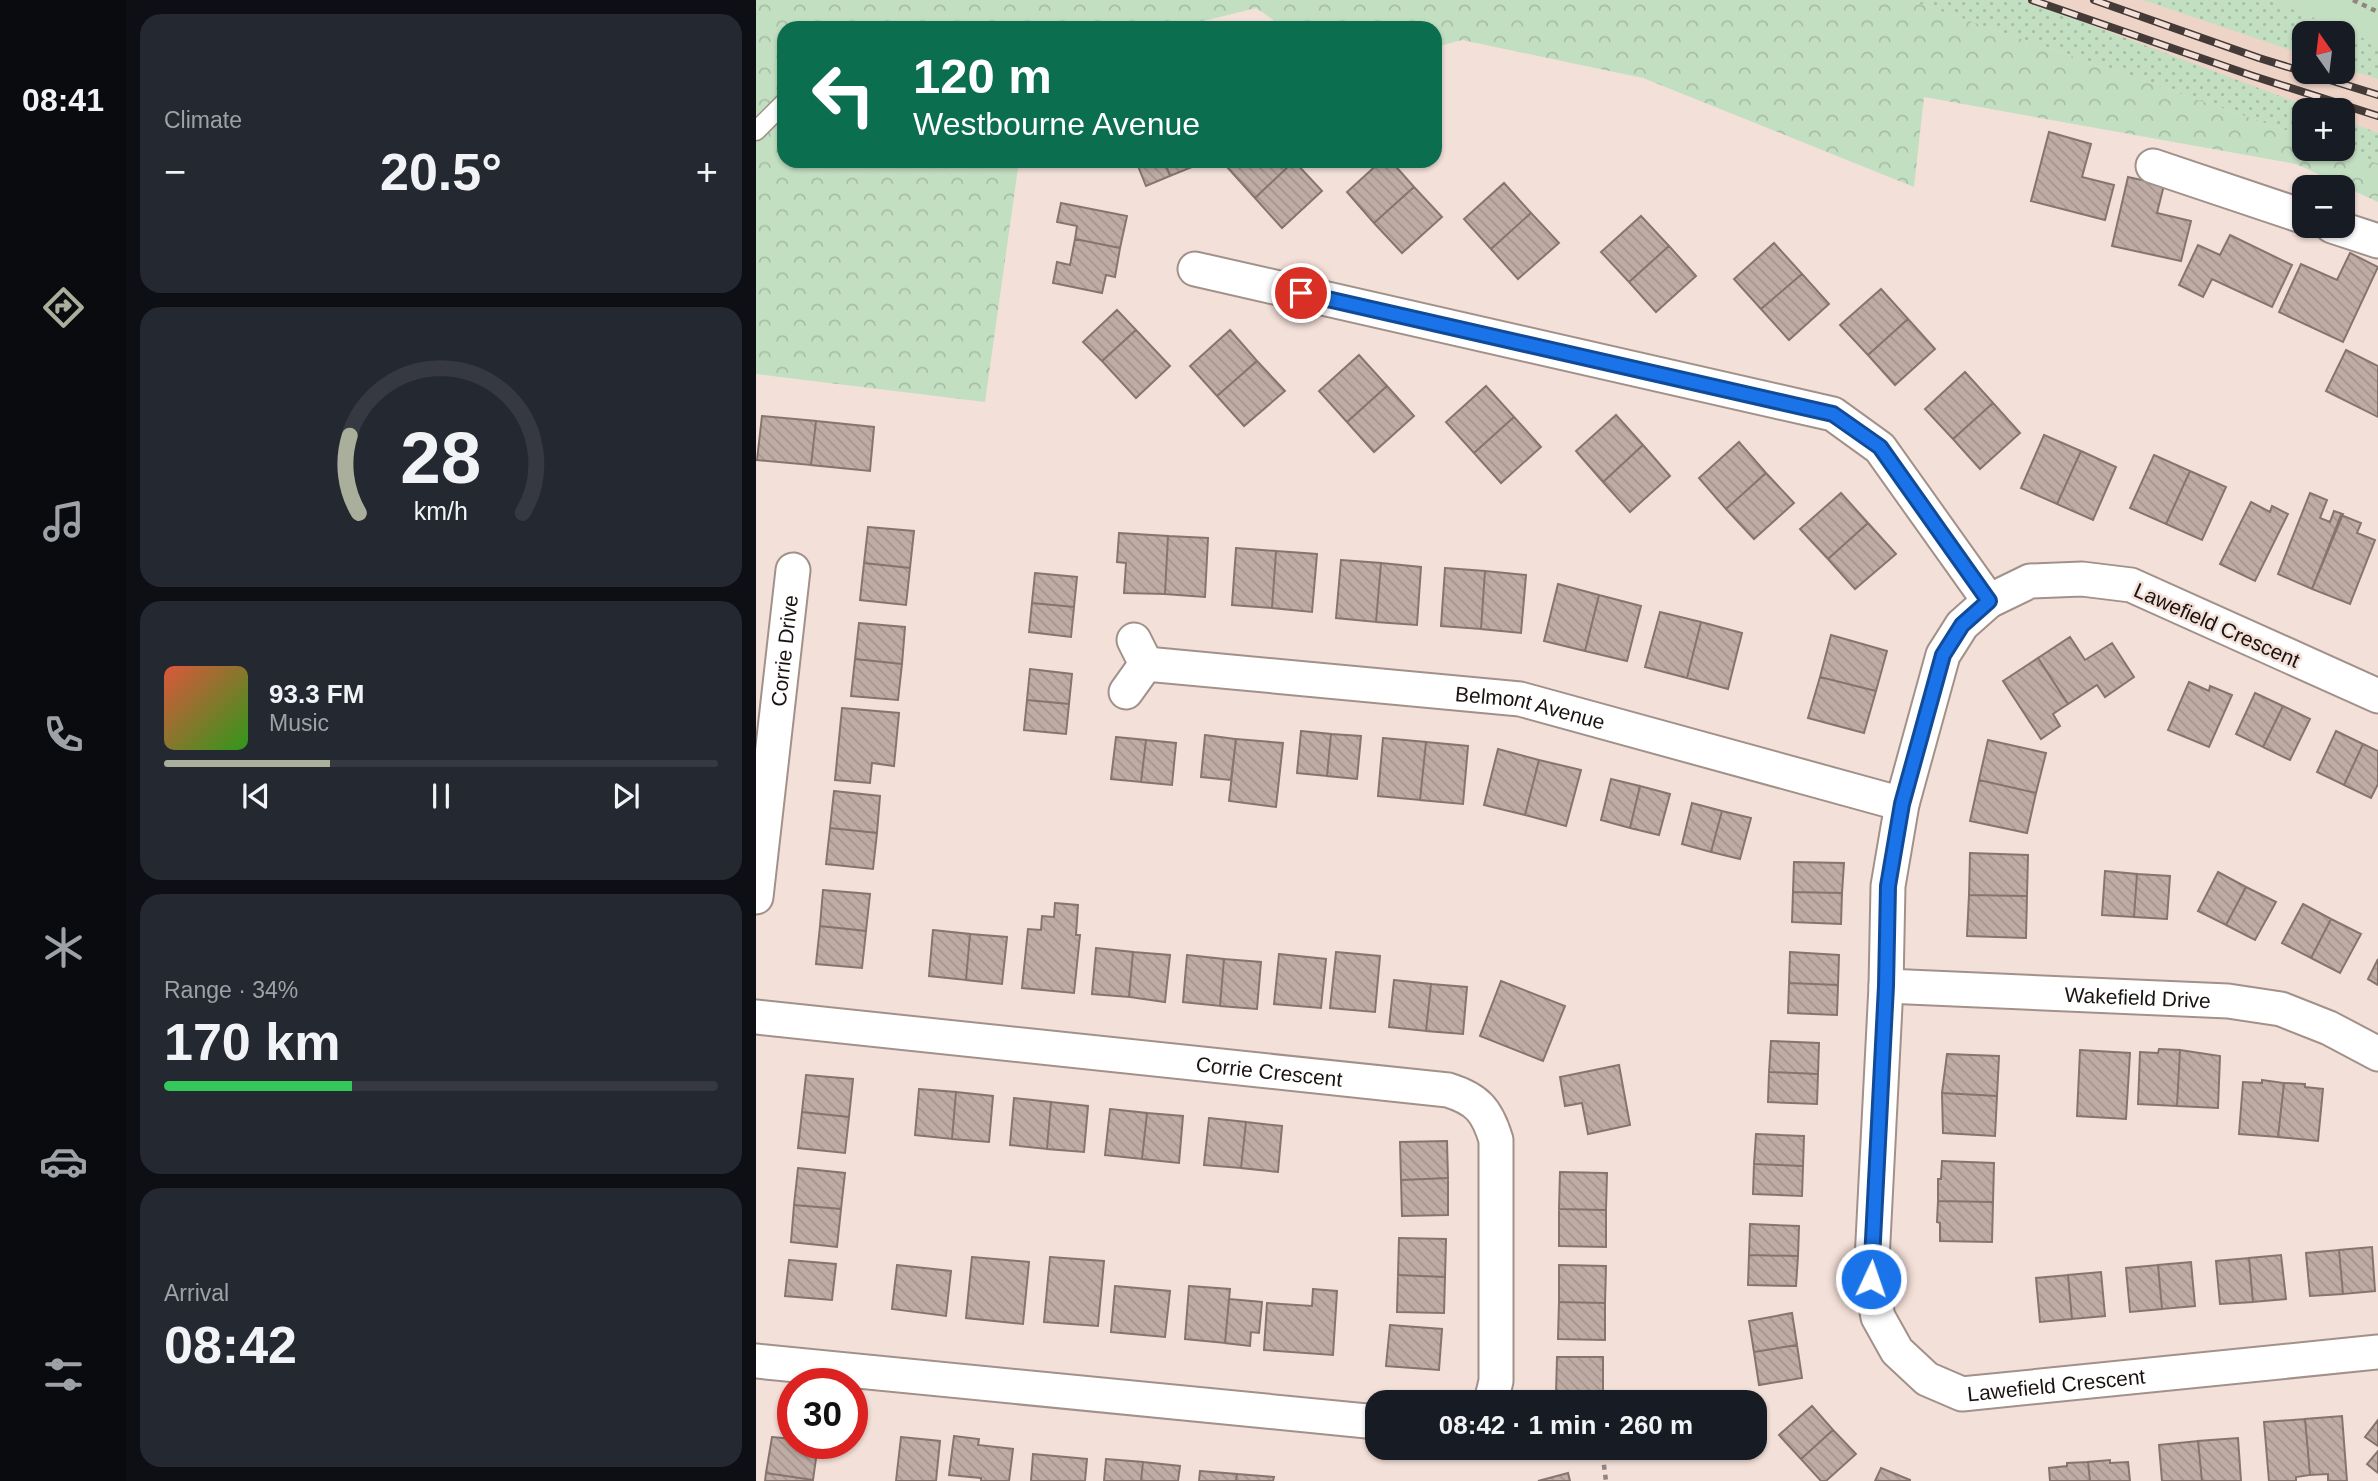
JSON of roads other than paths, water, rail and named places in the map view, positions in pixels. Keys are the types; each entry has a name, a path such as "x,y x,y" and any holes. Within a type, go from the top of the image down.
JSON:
{"street":[{"path":"2152,166 2292,213"},
{"path":"2355,234 2378,241"},
{"path":"1195,269 1833,414 1880,447 1989,601"},
{"name":"Corrie Drive","path":"756,897 793,570"},
{"name":"Lawefield Crescent","path":"2378,696 2130,585 2081,579 2030,581 1989,601 1962,625 1943,655 1902,804 1888,886 1886,986 1871,1279 1878,1317 1897,1351 1927,1380 1962,1394 2378,1352"},
{"name":"Belmont Avenue","path":"1126,691 1140,652 1520,699 1902,804"},
{"name":"Wakefield Drive","path":"1886,986 2228,1001 2281,1009 2329,1028 2378,1054"},
{"name":"Corrie Crescent","path":"756,1017 1448,1090 1469,1096 1492,1125 1496,1140 1494,1390"},
{"path":"756,1361 1365,1421"}],"lane":[{"path":"756,131 777,110"}],"railway":[{"path":"2032,0 2378,116"},
{"path":"2094,0 2259,58 2378,95"}]}
